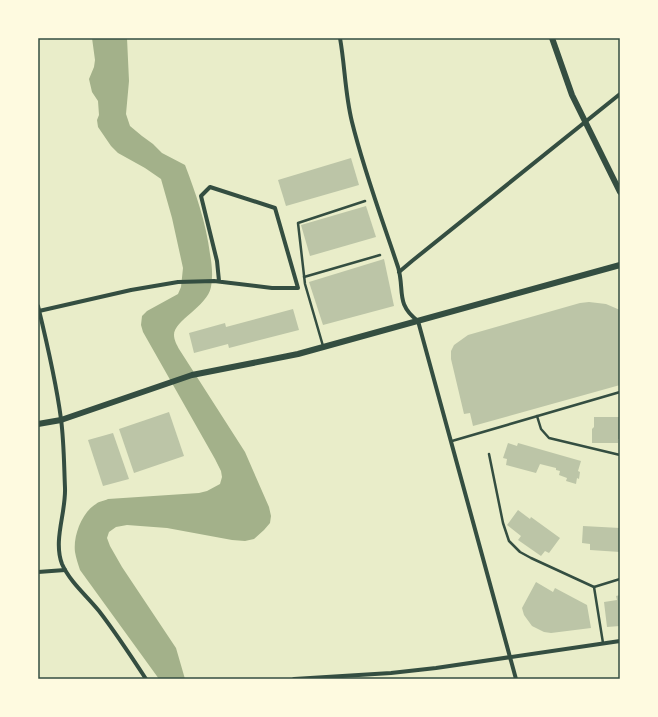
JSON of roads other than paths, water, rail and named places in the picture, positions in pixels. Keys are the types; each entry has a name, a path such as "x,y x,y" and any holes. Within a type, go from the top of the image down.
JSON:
{"street":[{"path":"340,38 346,93 352,122 370,184 399,272 403,305 409,315 418,321 516,679"},
{"path":"552,38 572,95 620,192"},
{"path":"399,272 584,121 620,94"},
{"path":"39,311 131,290 178,282 219,281 272,288 298,288 275,208 210,187 202,196 217,261 219,281"},
{"path":"38,424 61,420 192,375 298,354 620,265"},
{"path":"38,306 47,340 61,420 65,504 59,541 60,553 65,570 109,624 146,679"},
{"path":"38,572 65,570"},
{"path":"294,679 428,669 620,641"}],"lane":[{"path":"324,347 304,277 298,223 365,201"},
{"path":"304,277 380,255"},
{"path":"452,441 620,392"},
{"path":"537,416 541,429 549,438 620,455"},
{"path":"489,454 503,524 510,542 520,552 594,587 620,579"},
{"path":"594,587 603,643"}]}
